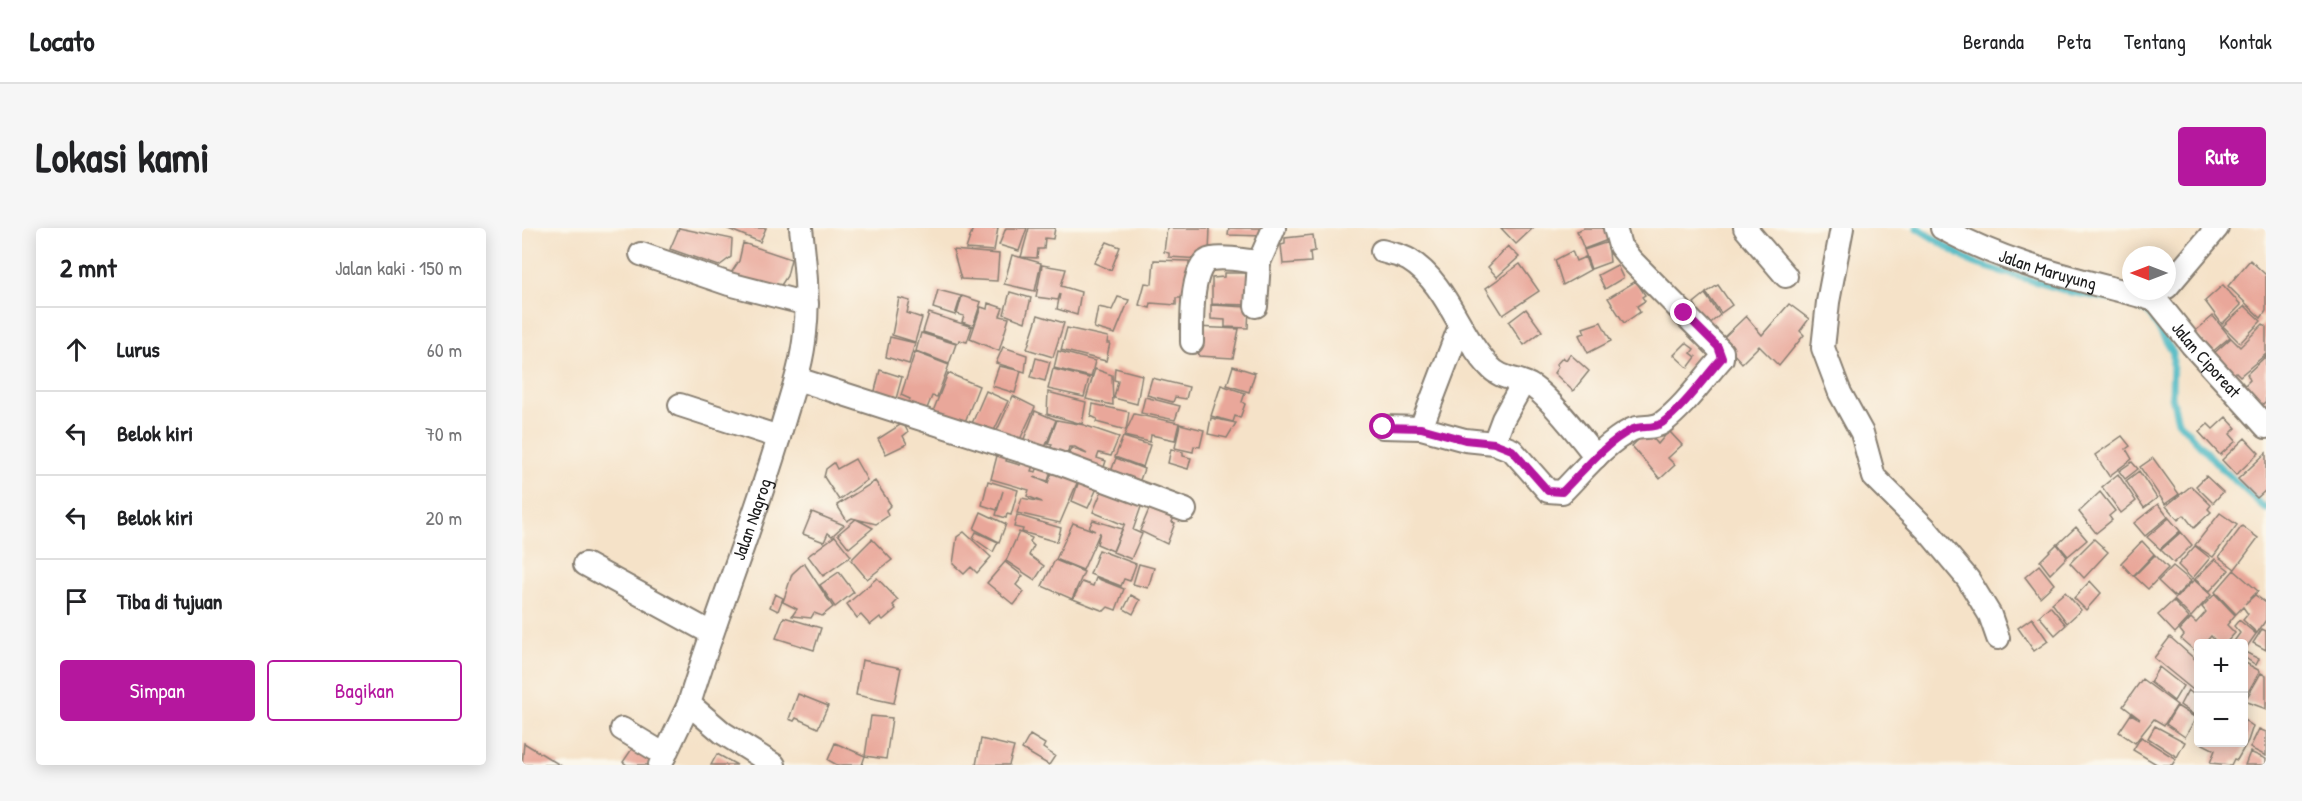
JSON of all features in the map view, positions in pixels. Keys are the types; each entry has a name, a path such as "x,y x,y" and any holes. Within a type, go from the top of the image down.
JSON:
{"street":[{"name":"Jalan Nagrog","path":"662,760 689,704 711,633 741,557 797,378 805,335 807,304 801,228"},
{"path":"1256,306 1260,262 1274,228"},
{"path":"1383,427 1421,428 1465,440 1494,443 1512,450 1548,491 1555,494 1562,492 1596,457 1628,431 1637,426 1659,425 1722,358 1718,347 1631,260 1620,246 1615,228"},
{"path":"1745,228 1786,276"},
{"path":"1842,228 1828,302 1823,348 1840,393 1862,433 1874,477 1926,529 1968,579 1990,615 1998,638"},
{"name":"Jalan Maruyung","path":"1942,228 1983,250 2019,264 2122,285"},
{"path":"2176,276 2217,228"},
{"path":"1382,251 1407,259 1422,270 1449,304 1460,326 1491,369 1506,378 1532,386 1569,424 1596,457"},
{"path":"641,254 729,284 807,304"},
{"path":"1192,342 1194,295 1203,266 1214,258 1260,262"},
{"name":"Jalan Ciporeat","path":"2166,300 2192,345 2266,427"},
{"path":"1421,428 1460,326"},
{"path":"797,378 1059,463 1185,510"},
{"path":"1494,443 1523,382"},
{"path":"680,405 779,436"},
{"path":"585,564 711,633"},
{"path":"689,704 723,733 774,765"},
{"path":"622,729 662,760"}],"building":[{"path":"679,228 732,239 731,257 719,266 670,249"},
{"path":"726,228 766,228 760,242"},
{"path":"973,228 998,228 994,251 966,249"},
{"path":"1006,228 1027,228 1019,251 999,245"},
{"path":"1029,228 1055,228 1053,239 1045,238 1044,249 1038,249 1037,258 1021,257"},
{"path":"1167,228 1210,228 1209,253 1200,259 1169,257 1169,253 1164,252"},
{"path":"1229,228 1266,228 1266,236 1228,235"},
{"path":"1501,228 1533,228 1516,244"},
{"path":"1584,228 1607,228 1610,239 1584,249 1577,231"},
{"path":"1313,235 1315,251 1310,252 1311,262 1283,264 1281,245 1285,244 1285,238"},
{"path":"1107,242 1120,247 1111,270 1094,263"},
{"path":"1608,242 1610,262 1591,269 1584,250"},
{"path":"743,243 791,259 787,276 776,293 729,276 739,261"},
{"path":"1508,246 1519,257 1497,277 1488,267"},
{"path":"953,250 999,254 997,281 961,279"},
{"path":"1572,251 1576,261 1585,257 1590,270 1563,285 1555,260"},
{"path":"1012,255 1041,263 1035,291 1004,284"},
{"path":"1154,260 1189,261 1189,281 1185,298 1176,298 1176,305 1151,303 1150,308 1139,305 1145,283 1152,284"},
{"path":"2250,260 2266,275 2266,311 2261,318 2228,286"},
{"path":"1520,264 1539,291 1503,315 1486,288"},
{"path":"1042,265 1066,269 1061,286 1081,292 1077,315 1057,309 1060,294 1058,300 1036,297"},
{"path":"1617,265 1623,278 1605,289 1598,275"},
{"path":"1224,273 1250,273 1250,305 1212,304 1212,278 1224,277"},
{"path":"1636,281 1645,295 1642,297 1645,301 1637,306 1640,312 1624,323 1608,298"},
{"path":"1718,285 1732,305 1721,313 1706,293"},
{"path":"2223,285 2241,305 2222,324 2205,301"},
{"path":"938,290 961,296 955,315 933,308"},
{"path":"1010,292 1031,298 1025,322 1004,314"},
{"path":"1705,294 1720,315 1706,327 1694,310 1697,308 1694,303"},
{"path":"962,296 981,302 973,326 962,322 964,316 957,314"},
{"path":"1118,297 1129,300 1115,334 1094,328 1098,307 1112,310"},
{"path":"899,298 910,301 907,313 922,318 915,342 892,335"},
{"path":"988,303 1003,308 1000,316 1009,318 999,351 970,339 981,307 987,309"},
{"path":"1789,304 1809,319 1800,331 1804,335 1779,366 1759,346 1742,363 1721,340 1746,316 1762,335"},
{"path":"1211,305 1249,307 1248,328 1225,327 1225,320 1211,319"},
{"path":"2245,306 2261,321 2240,343 2223,326"},
{"path":"1526,309 1542,331 1524,345 1509,322"},
{"path":"929,313 972,327 967,342 959,340 958,343 923,332"},
{"path":"1038,315 1064,323 1053,357 1027,349"},
{"path":"2213,316 2230,337 2211,353 2199,335 2196,337 2193,333"},
{"path":"1601,322 1611,341 1588,353 1579,335 1585,333 1583,328"},
{"path":"2263,324 2266,327 2266,354 2240,376 2236,372 2226,380 2213,354 2231,338 2240,347"},
{"path":"1195,327 1239,329 1233,358 1199,356"},
{"path":"1067,328 1108,337 1107,343 1110,343 1106,361 1061,350"},
{"path":"921,333 956,344 949,364 916,351"},
{"path":"890,337 915,343 909,364 886,357"},
{"path":"1686,343 1694,349 1691,353 1696,357 1688,368 1674,355"},
{"path":"1003,347 1027,355 1025,372 996,363"},
{"path":"1058,351 1095,361 1091,377 1054,368"},
{"path":"915,352 949,365 937,397 932,396 926,411 908,404 910,399 901,395"},
{"path":"1570,354 1589,371 1573,391 1554,373 1558,367 1556,365 1563,357 1566,360"},
{"path":"2266,356 2266,401 2258,409 2242,388 2250,380 2247,374"},
{"path":"1036,358 1050,362 1045,381 1031,377"},
{"path":"999,366 1021,371 1015,393 992,386"},
{"path":"1233,366 1255,373 1249,392 1227,385"},
{"path":"1115,368 1142,375 1137,404 1114,398 1118,381 1114,380"},
{"path":"1053,369 1089,378 1084,397 1048,389"},
{"path":"1095,369 1112,375 1113,405 1086,399"},
{"path":"880,370 902,377 894,406 873,399"},
{"path":"948,373 979,386 963,427 932,414"},
{"path":"1152,378 1189,387 1186,399 1175,397 1173,402 1147,395"},
{"path":"1221,385 1245,393 1242,402 1245,404 1240,418 1235,416 1233,422 1211,416"},
{"path":"986,391 1008,401 991,437 970,428"},
{"path":"1048,392 1086,402 1082,424 1047,414"},
{"path":"1013,396 1035,407 1017,446 995,435"},
{"path":"1145,397 1180,406 1175,420 1141,413"},
{"path":"1093,404 1129,412 1126,430 1096,422 1097,419 1091,416"},
{"path":"1035,411 1056,420 1044,450 1022,444"},
{"path":"1134,414 1179,423 1175,440 1151,435 1150,442 1124,436"},
{"path":"2226,417 2236,428 2230,434 2236,441 2220,455 2199,432 2208,424 2213,429"},
{"path":"1211,418 1236,423 1227,438 1208,434"},
{"path":"1057,420 1084,425 1119,437 1111,456 1099,453 1097,458 1106,461 1101,476 1065,463 1071,448 1087,454 1075,447 1069,447 1066,460 1047,454 1052,445 1048,444"},
{"path":"903,423 908,432 903,436 907,444 886,454 878,439"},
{"path":"1180,424 1204,430 1200,447 1194,446 1193,452 1175,448"},
{"path":"1647,431 1658,444 1669,431 1682,445 1668,458 1675,465 1660,479 1632,446"},
{"path":"2122,436 2130,446 2126,449 2132,459 2109,476 2095,455"},
{"path":"1123,437 1150,445 1143,467 1115,457"},
{"path":"2245,438 2259,453 2236,475 2222,460"},
{"path":"999,448 1008,452 1006,461 1020,465 1021,461 1033,465 1031,471 1036,472 1040,461 1053,465 1048,481 1034,477 1048,483 1055,465 1080,476 1060,523 1017,513 1022,498 1042,502 1027,496 1029,490 991,479"},
{"path":"1171,449 1183,452 1183,456 1191,458 1188,469 1168,463"},
{"path":"2266,453 2266,490 2257,498 2238,479"},
{"path":"1116,458 1144,469 1136,491 1108,480"},
{"path":"2153,458 2179,494 2165,504 2140,467"},
{"path":"855,459 867,480 839,500 824,477 826,469 834,463 837,469"},
{"path":"2132,462 2138,469 2125,479 2119,471"},
{"path":"2139,471 2157,498 2144,508 2126,481"},
{"path":"2118,474 2136,501 2121,513 2102,487"},
{"path":"2206,476 2223,492 2213,503 2196,486"},
{"path":"1080,478 1098,486 1088,508 1072,501"},
{"path":"875,481 891,505 886,510 888,516 876,524 852,518 847,521 837,505"},
{"path":"988,481 1018,490 1011,515 1007,514 1006,518 996,515 1003,491 997,510 982,505"},
{"path":"2191,486 2211,505 2208,509 2211,512 2194,528 2184,515 2178,520 2166,506"},
{"path":"1103,488 1142,504 1133,530 1142,534 1131,559 1113,552 1125,523 1124,525 1093,512"},
{"path":"2100,492 2115,511 2109,516 2112,520 2096,533 2079,512"},
{"path":"2158,504 2168,517 2145,536 2134,523"},
{"path":"1150,507 1174,517 1172,522 1175,523 1167,544 1140,531"},
{"path":"812,512 844,525 832,536 828,533 824,542 803,534"},
{"path":"981,512 1006,524 999,542 974,529"},
{"path":"2220,513 2237,525 2213,557 2195,545"},
{"path":"1017,515 1061,528 1057,542 1022,532 1023,529 1014,527"},
{"path":"2169,518 2180,531 2160,549 2147,537"},
{"path":"856,519 873,528 849,548 838,534"},
{"path":"1093,520 1122,529 1113,551 1097,544 1100,532 1083,570 1056,559 1073,523 1095,531 1089,528"},
{"path":"2242,526 2258,538 2235,569 2219,557"},
{"path":"2076,527 2087,540 2068,556 2058,544"},
{"path":"964,532 991,557 977,573 971,567 964,574 953,564 957,537"},
{"path":"976,532 998,542 993,552 973,538"},
{"path":"1019,532 1032,538 1030,542 1034,546 1029,555 1044,566 1035,580 1006,561"},
{"path":"2181,532 2192,545 2174,563 2161,550"},
{"path":"835,536 851,556 823,576 808,556"},
{"path":"872,539 892,560 867,579 851,560"},
{"path":"2094,539 2108,552 2084,578 2070,563"},
{"path":"2142,541 2154,554 2133,576 2121,563"},
{"path":"2057,544 2067,557 2050,574 2040,561"},
{"path":"2195,546 2210,558 2192,579 2178,565"},
{"path":"1099,550 1136,564 1130,581 1124,579 1121,586 1090,574"},
{"path":"2155,555 2168,568 2148,589 2134,576"},
{"path":"2215,559 2229,570 2209,592 2195,579"},
{"path":"1055,560 1084,572 1072,599 1042,586"},
{"path":"1005,562 1023,576 1016,585 1024,592 1014,605 987,583"},
{"path":"804,563 833,607 822,616 814,613 811,618 792,616 797,609 783,602 792,574"},
{"path":"1139,564 1154,568 1148,588 1133,584"},
{"path":"2039,565 2054,584 2040,597 2025,577"},
{"path":"2173,566 2191,581 2175,597 2158,581"},
{"path":"2234,570 2258,591 2245,604 2255,595 2266,603 2266,620 2257,633 2243,620 2248,614 2243,607 2236,614 2215,592"},
{"path":"839,572 854,592 835,607 820,585"},
{"path":"877,578 898,600 893,605 896,609 883,620 880,617 870,625 861,615 857,618 847,604"},
{"path":"1096,578 1124,589 1116,610 1108,607 1104,611 1073,599 1082,582 1093,586"},
{"path":"2194,580 2211,595 2191,617 2174,600"},
{"path":"2090,581 2101,593 2086,610 2074,598"},
{"path":"2065,592 2081,610 2067,623 2052,603"},
{"path":"775,594 783,598 778,611 770,607"},
{"path":"2215,594 2235,615 2227,625 2235,633 2230,639 2214,639 2211,636 2208,639 2194,639 2194,650 2181,639 2184,635 2180,630 2191,618 2196,623 2206,612 2202,607"},
{"path":"1131,595 1140,600 1133,614 1124,609"},
{"path":"2173,601 2189,618 2175,633 2158,615"},
{"path":"2050,606 2066,625 2055,635 2039,616"},
{"path":"784,617 821,628 814,650 776,638"},
{"path":"2032,618 2048,641 2034,651 2018,628"},
{"path":"2239,620 2256,634 2248,645 2248,639 2236,639 2240,633 2234,626"},
{"path":"2262,629 2266,631 2266,650 2253,643"},
{"path":"2170,637 2194,658 2194,691 2154,658"},
{"path":"2248,654 2259,659 2256,665 2248,660"},
{"path":"862,660 901,668 894,703 856,695"},
{"path":"2248,664 2260,671 2248,692"},
{"path":"2159,667 2183,686 2174,701 2150,682"},
{"path":"2261,673 2266,676 2266,709 2248,702 2248,696"},
{"path":"2142,679 2177,705 2164,725 2154,719 2135,743 2119,732 2131,714 2140,719 2123,706"},
{"path":"2188,690 2194,695 2194,715 2180,705"},
{"path":"798,694 828,706 818,728 796,718 794,721 789,719"},
{"path":"2177,706 2194,717 2194,721 2185,737 2166,724"},
{"path":"871,716 892,718 886,759 865,756"},
{"path":"2248,723 2253,726 2248,741"},
{"path":"2155,726 2185,742 2177,757 2148,738"},
{"path":"2259,729 2266,732 2266,756 2250,748"},
{"path":"1030,735 1045,744 1043,748 1055,756 1049,765 1022,749"},
{"path":"2141,737 2176,759 2172,765 2158,765 2133,750"},
{"path":"981,739 1014,747 1009,765 976,765"},
{"path":"524,743 560,765 522,765"},
{"path":"636,743 655,755 648,765 627,765 623,762"},
{"path":"835,743 865,756 862,765 837,765 828,760"},
{"path":"2209,747 2245,747 2231,765 2210,763 2215,750"},
{"path":"2250,752 2266,759 2266,765 2245,765"},
{"path":"717,754 737,765 711,765"}],"waterway":[{"path":"1917,228 1973,263 2070,292 2109,299"},
{"path":"2132,303 2149,313 2173,353 2172,397 2178,421 2221,468 2266,509"}],"route":[{"path":"1383,427 1421,428 1465,440 1494,443 1512,450 1548,491 1555,494 1562,492 1596,457 1628,431 1637,426 1659,425 1671,416 1722,358 1722,352 1718,347 1684,313"}]}
